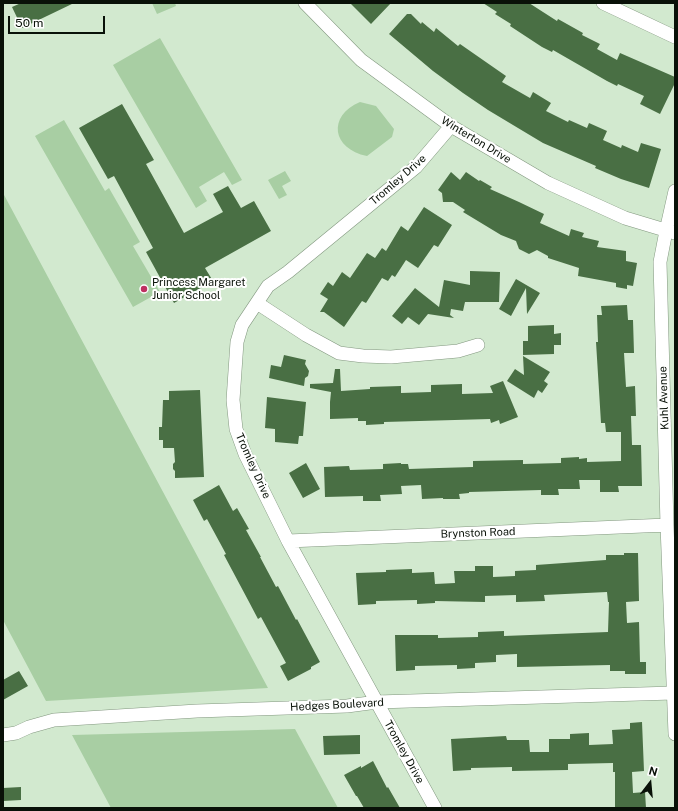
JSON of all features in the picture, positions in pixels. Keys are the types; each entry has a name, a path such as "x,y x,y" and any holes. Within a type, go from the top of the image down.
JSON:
{"street":[{"name":"Winterton Drive","path":"305,3 361,60 451,126 548,183 625,218 670,232"},
{"path":"603,3 675,37"},
{"name":"Tromley Drive","path":"435,808 288,541 245,454 236,430 233,400 237,342 242,325 268,286 288,272 416,167 451,126"},
{"name":"Kuhl Avenue","path":"675,191 670,232 660,262 667,525 675,734"},
{"path":"256,303 306,335 339,353 391,357 458,351 478,345"},
{"name":"Brynston Road","path":"288,541 667,525"},
{"name":"Hedges Boulevard","path":"3,735 54,720 197,711 348,706 377,702 673,693"}],"green space":[{"path":"152,3 175,3 176,6 157,14"},
{"path":"160,38 242,180 232,185 224,172 199,187 207,201 196,208 113,65"},
{"path":"360,102 376,106 394,129 392,137 367,156 346,147 338,132 338,123 342,115 349,108"},
{"path":"64,120 105,191 109,188 140,242 133,246 160,292 133,307 35,136"},
{"path":"285,171 291,181 282,186 287,195 279,199 268,180"},
{"path":"3,193 268,688 46,701 3,620"},
{"path":"295,729 338,808 111,808 72,735"}],"building":[{"path":"21,3 74,3 22,28 12,7"},
{"path":"350,3 391,3 371,24"},
{"path":"483,3 529,3 557,21 558,19 583,33 582,35 600,44 597,49 617,60 620,53 675,77 675,83 660,114 640,104 644,96 618,84 617,86 553,50 552,52 542,47 510,26 511,24 495,14 497,12"},
{"path":"407,14 411,14 421,24 422,22 434,32 436,28 458,46 460,44 506,76 502,82 530,98 533,92 551,103 546,111 568,122 569,120 587,128 589,123 607,131 603,140 621,148 622,145 638,152 641,143 661,149 649,188 621,179 595,168 596,166 543,143 463,93 433,71 389,34"},
{"path":"122,104 154,160 146,164 184,233 223,212 213,194 228,186 241,208 254,201 271,231 205,268 213,281 174,303 146,252 153,248 114,176 108,179 79,128"},
{"path":"451,172 460,180 466,172 479,181 480,180 492,187 490,189 544,214 540,223 569,236 571,229 584,233 582,237 599,241 597,247 626,251 626,261 637,263 633,286 627,285 627,289 616,287 616,283 578,276 579,268 548,258 548,256 537,250 529,254 519,249 516,241 501,235 463,212 465,210 453,202 443,202 442,193 438,190"},
{"path":"424,207 452,225 438,247 434,245 418,268 406,260 395,277 392,275 388,281 382,278 366,303 362,301 344,327 324,312 320,312 328,299 320,294 328,282 333,286 342,272 350,278 367,253 375,258 382,248 386,251 401,226 408,231"},
{"path":"470,271 500,272 499,302 465,302 463,311 451,309 450,315 454,318 428,314 419,325 408,317 402,324 392,316 415,288 439,307 444,280 470,285"},
{"path":"516,279 540,293 527,314 526,288 511,316 499,309"},
{"path":"627,305 628,320 633,320 634,353 624,353 626,387 635,386 636,416 631,416 632,445 641,445 642,486 618,486 619,492 600,492 600,480 579,480 580,489 558,489 559,495 541,495 541,490 469,492 459,494 460,499 422,499 421,485 401,486 402,494 380,495 381,501 363,501 363,496 325,497 324,467 349,466 350,470 383,469 383,464 401,463 408,464 409,469 473,467 473,461 523,460 523,464 561,463 561,458 579,457 579,459 587,458 587,462 621,461 621,432 606,432 605,423 601,423 596,342 598,342 597,315 602,315 601,306"},
{"path":"554,325 554,334 561,333 561,345 554,345 554,354 523,355 523,341 528,341 528,326"},
{"path":"284,355 306,360 305,364 309,371 308,376 305,378 304,386 269,378 271,365 281,367"},
{"path":"523,356 550,372 544,381 548,384 542,393 538,390 534,398 507,381 515,369 524,375"},
{"path":"335,369 340,369 341,391 370,389 370,387 401,386 401,393 431,392 431,385 462,384 462,394 493,393 490,386 503,381 518,417 500,424 499,420 491,423 490,419 384,422 384,424 366,425 366,421 358,421 358,418 330,419 331,392 310,388 310,384 333,383"},
{"path":"200,390 204,477 175,478 175,471 173,469 173,464 175,462 174,448 163,448 163,440 159,440 159,427 162,427 163,400 169,400 169,391"},
{"path":"267,397 306,402 303,436 299,436 298,444 275,442 275,429 265,428"},
{"path":"306,463 320,489 303,498 289,473"},
{"path":"219,485 233,511 237,508 249,529 246,530 276,587 278,586 320,662 311,667 311,669 288,681 280,666 286,663 261,617 258,619 224,555 226,554 207,519 204,521 193,500"},
{"path":"624,553 638,553 639,601 626,602 627,623 639,622 640,662 646,662 646,674 625,674 625,671 610,671 610,665 517,667 517,654 496,655 496,662 475,663 475,668 457,669 457,665 415,666 415,670 396,671 395,635 438,635 438,638 478,637 478,632 504,631 504,636 608,632 609,602 607,592 544,595 545,601 516,602 516,595 485,596 485,602 435,601 435,603 417,604 417,600 376,601 376,604 358,605 356,573 412,569 412,573 434,572 435,584 455,583 454,571 475,571 475,566 493,566 493,577 515,576 515,571 536,570 536,565 606,560 606,555 624,555"},
{"path":"19,671 28,686 3,700 3,680"},
{"path":"642,722 644,771 632,772 633,793 645,792 646,808 615,808 615,772 613,772 613,763 568,764 568,770 512,771 512,767 471,768 471,770 453,771 451,739 506,736 507,740 529,740 530,752 549,752 549,739 570,739 570,734 589,733 589,745 613,744 612,730 630,729 630,723"},
{"path":"360,735 360,754 324,755 323,736"},
{"path":"373,761 387,788 388,787 400,808 364,808 344,775"},
{"path":"21,787 21,800 3,801 3,788"}],"place":[{"name":"Princess Margaret Junior School","path":"144,289"}]}
